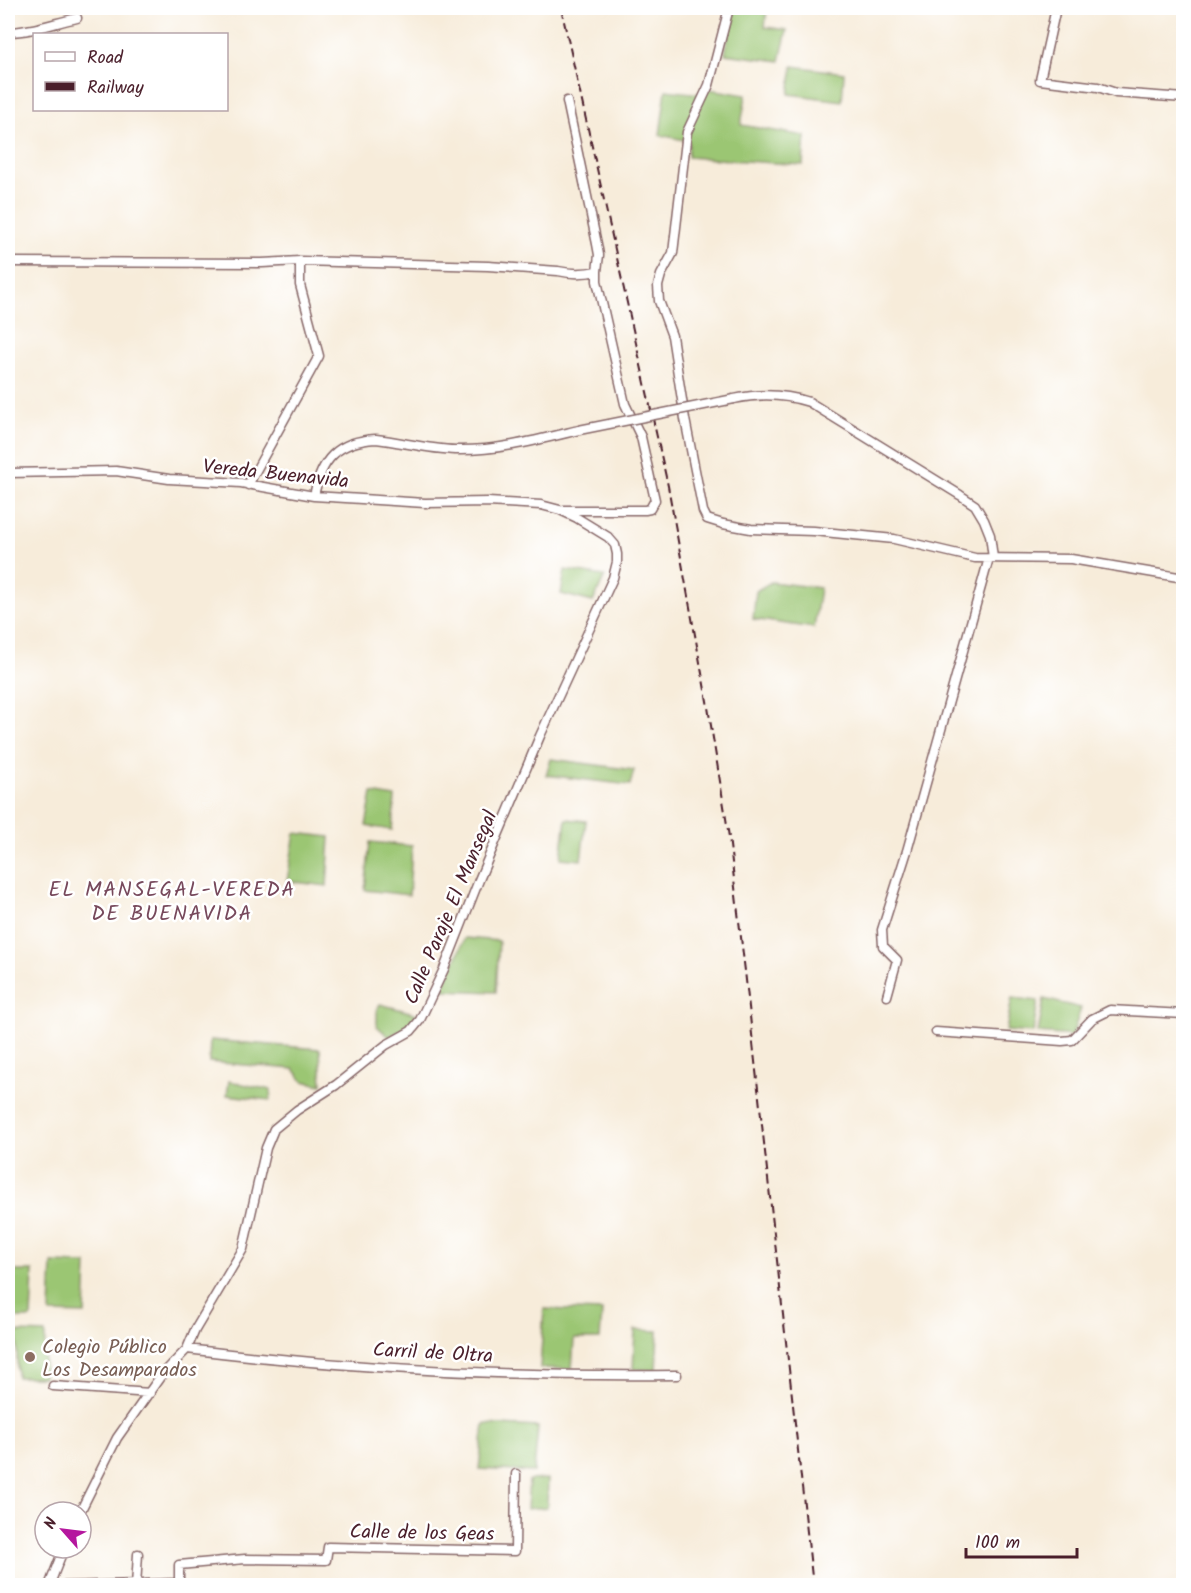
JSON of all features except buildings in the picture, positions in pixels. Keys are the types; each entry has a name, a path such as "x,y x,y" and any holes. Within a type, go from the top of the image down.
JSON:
{"street":[{"path":"729,8 709,85 687,132 673,253 661,275 658,286 659,301 672,336 685,419 704,515 713,522 723,525 751,529 814,531 894,539 963,556 1071,559 1184,578"},
{"path":"1056,8 1040,80 1098,87 1116,93 1184,98"},
{"path":"8,32 27,32 77,18"},
{"path":"560,510 645,510 650,509 655,500 641,437 624,404 597,281 599,255 567,101"},
{"path":"8,262 262,263 300,261 488,266 566,273 597,271"},
{"path":"248,485 319,356 300,285 300,261"},
{"path":"314,496 318,476 328,458 342,448 364,440 376,439 453,450 516,446 579,430 757,394 793,397 809,402 975,506 990,535 991,558 882,930 883,946 897,960 887,996"},
{"name":"Vereda Buenavida","path":"8,473 116,471 169,479 248,485 314,496 425,503 488,502 541,505 560,510"},
{"name":"Calle Paraje El Mansegal","path":"86,1500 117,1438 160,1377 187,1348 195,1330 243,1249 266,1148 274,1129 297,1110 336,1085 386,1045 411,1031 424,1012 540,736 613,578 617,554 615,545 608,537 560,510"},
{"path":"936,1032 1062,1041 1072,1040 1092,1019 1110,1010 1184,1014"},
{"name":"Carril de Oltra","path":"187,1348 354,1365 614,1376 677,1375"},
{"path":"53,1386 150,1393"},
{"name":"Calle de los Geas","path":"64,1586 179,1583 179,1564 245,1559 326,1560 328,1547 515,1551 516,1474"},
{"path":"136,1585 138,1554"},
{"path":"49,1586 59,1560"}],"green space":[{"path":"733,8 767,8 765,27 787,30 780,61 725,54"},
{"path":"793,66 844,73 842,101 789,94"},
{"path":"703,88 746,95 741,125 805,136 803,165 688,157 689,141 660,135 666,90 701,94"},
{"path":"565,570 605,576 593,602 561,594"},
{"path":"771,582 820,588 814,628 753,619 756,591"},
{"path":"551,759 634,770 630,785 546,775"},
{"path":"372,793 395,797 392,830 366,826"},
{"path":"566,819 586,821 581,860 561,858"},
{"path":"295,833 330,837 327,886 287,881"},
{"path":"370,842 412,846 409,895 365,890"},
{"path":"465,938 499,941 496,992 442,990"},
{"path":"1012,998 1038,1001 1033,1033 1006,1031"},
{"path":"1044,999 1081,1008 1072,1036 1038,1033"},
{"path":"380,1004 417,1014 405,1028 389,1037 377,1026 377,1009"},
{"path":"210,1040 320,1049 322,1085 303,1081 294,1069 209,1062"},
{"path":"229,1081 271,1090 270,1100 227,1095"},
{"path":"52,1263 87,1264 85,1314 50,1313"},
{"path":"8,1271 33,1271 31,1318 8,1318"},
{"path":"544,1309 602,1311 600,1339 574,1339 572,1369 540,1368"},
{"path":"635,1330 658,1331 656,1370 633,1369"},
{"path":"17,1332 45,1333 44,1377 17,1377"},
{"path":"484,1424 538,1427 534,1472 479,1469"},
{"path":"548,1479 547,1507 527,1509 529,1480"}],"railway":[{"path":"561,8 668,486 729,837 813,1586"}],"place":[{"name":"Colegio Público Los Desamparados","path":"30,1357"}],"district":[{"name":"EL MANSEGAL-VEREDA DE BUENAVIDA","path":"172,901"}]}
